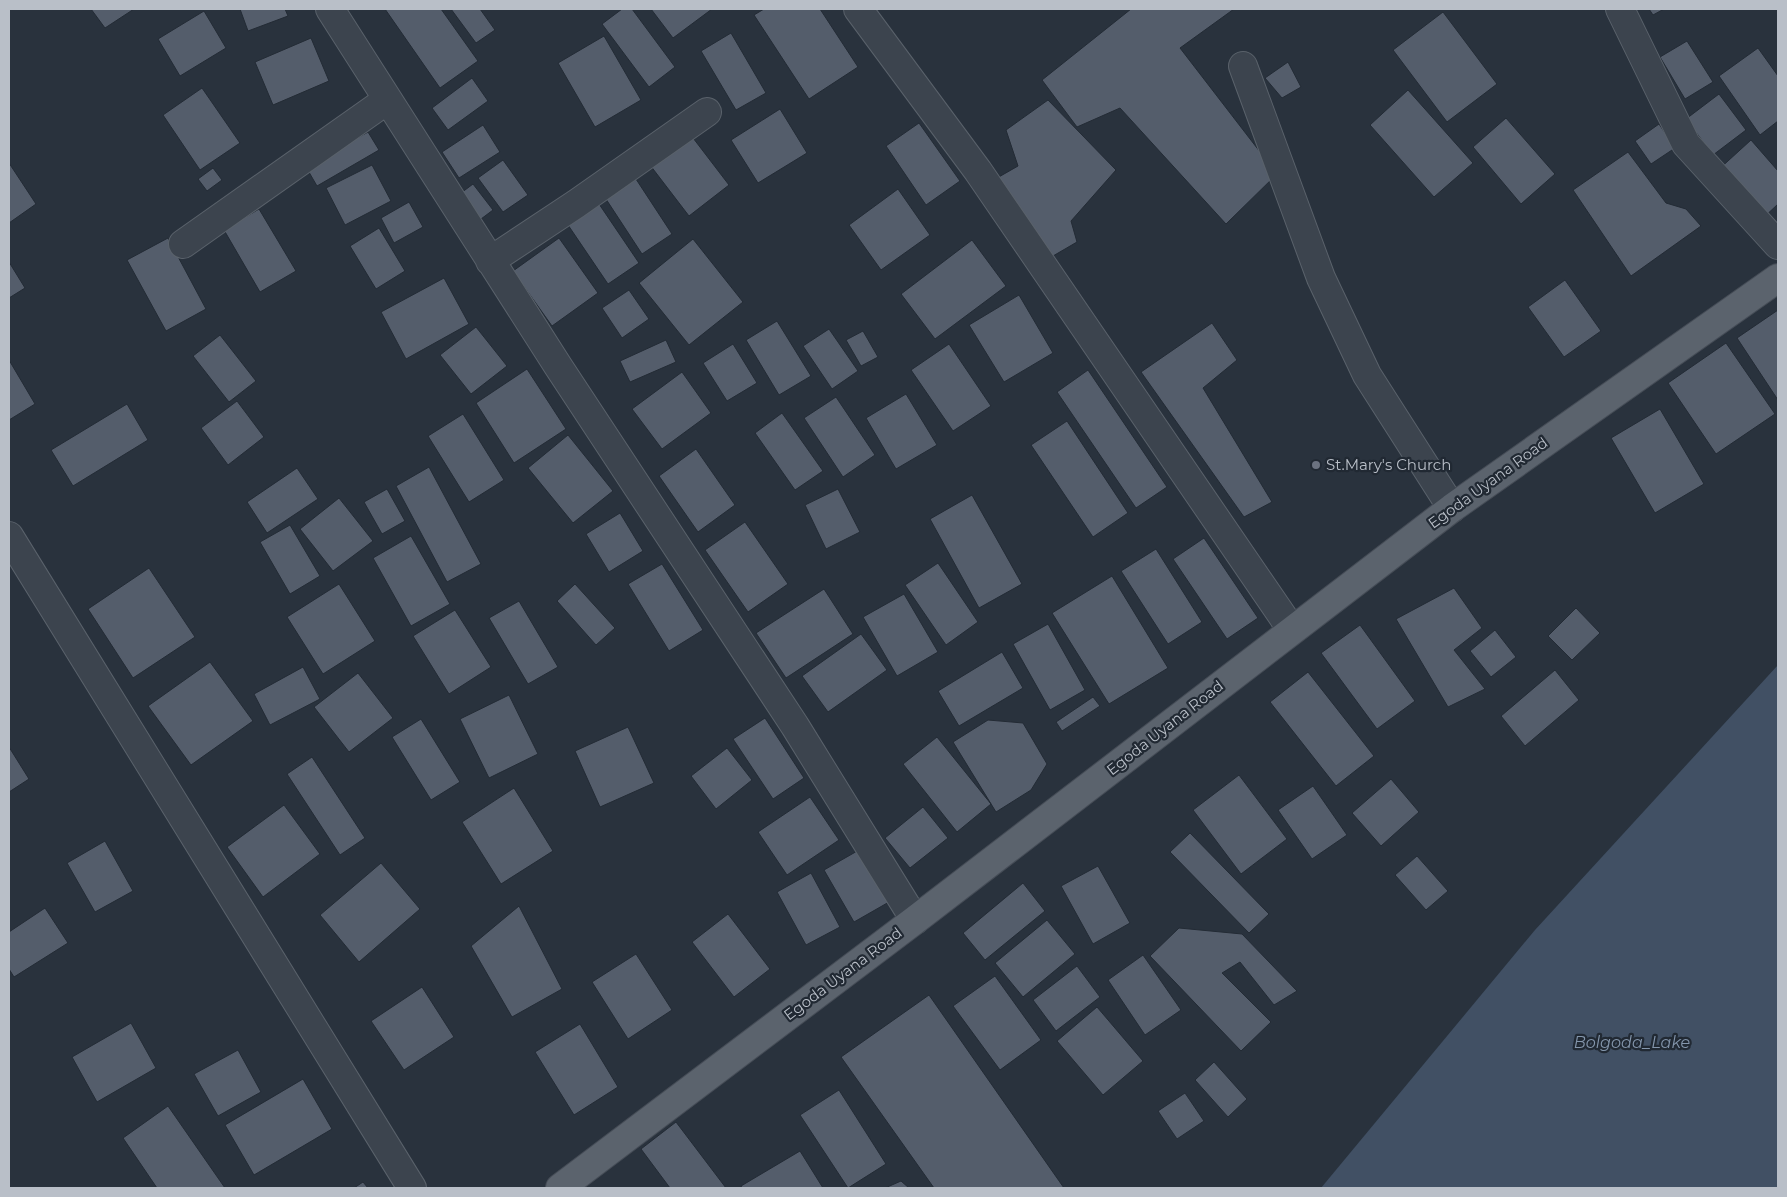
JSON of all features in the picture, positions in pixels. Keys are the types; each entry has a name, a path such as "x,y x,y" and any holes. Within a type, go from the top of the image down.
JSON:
{"main road":[{"name":"Egoda Uyana Road","path":"560,1188 916,920 1452,508 1778,278"}],"street":[{"path":"330,9 490,261 795,726 916,920"},
{"path":"858,9 978,171 1292,630"},
{"path":"1620,9 1686,144 1778,245"},
{"path":"1243,66 1321,278 1367,375 1452,508"},
{"path":"184,244 387,100"},
{"path":"490,261 576,204 707,112"},
{"path":"9,536 412,1188"}],"water":[{"name":"Bolgoda_Lake","path":"1778,665 1778,1188 1321,1188 1535,930"}],"building":[{"path":"91,9 134,9 105,28"},
{"path":"240,9 285,9 288,16 248,31"},
{"path":"385,9 441,9 478,61 440,88"},
{"path":"451,9 480,9 495,30 476,43"},
{"path":"622,9 632,9 675,67 649,87 602,24"},
{"path":"651,9 712,9 673,38"},
{"path":"764,9 820,9 858,67 809,99 754,15"},
{"path":"1131,9 1234,9 1180,48 1277,174 1226,224 1120,108 1077,127 1042,80"},
{"path":"1649,9 1664,9 1653,15"},
{"path":"204,11 226,48 180,76 158,39"},
{"path":"1443,12 1497,84 1447,122 1393,50"},
{"path":"731,33 766,93 736,110 701,51"},
{"path":"604,36 641,100 595,127 558,63"},
{"path":"311,38 329,81 273,105 255,62"},
{"path":"1687,41 1713,82 1685,99 1660,57"},
{"path":"1758,48 1778,76 1778,121 1760,135 1719,76"},
{"path":"1288,62 1301,87 1282,98 1265,78"},
{"path":"472,78 488,101 448,130 432,108"},
{"path":"202,88 240,143 200,170 163,115"},
{"path":"1408,90 1473,163 1434,197 1370,125"},
{"path":"1719,94 1746,130 1713,155 1686,119"},
{"path":"1048,100 1116,170 1071,221 1077,242 1053,256 997,178 1018,166 1006,130"},
{"path":"780,109 807,153 758,183 731,140"},
{"path":"1506,118 1555,174 1521,204 1473,147"},
{"path":"919,123 960,181 926,205 886,146"},
{"path":"1659,124 1675,148 1651,164 1635,141"},
{"path":"483,125 500,152 459,178 442,152"},
{"path":"368,132 379,150 317,186 306,167"},
{"path":"690,134 729,185 689,216 650,165"},
{"path":"1751,140 1778,171 1778,204 1761,220 1717,171"},
{"path":"1628,152 1666,203 1686,209 1701,226 1631,276 1573,190"},
{"path":"503,160 528,195 503,212 478,178"},
{"path":"9,163 36,204 9,223"},
{"path":"372,165 391,201 345,225 326,188"},
{"path":"213,168 222,180 207,191 198,179"},
{"path":"634,176 672,234 642,254 604,196"},
{"path":"473,184 493,210 477,222 457,196"},
{"path":"898,189 930,235 881,270 849,225"},
{"path":"597,201 639,263 608,284 566,222"},
{"path":"409,202 423,227 394,243 381,218"},
{"path":"259,209 296,271 260,292 224,230"},
{"path":"379,228 405,271 376,289 350,246"},
{"path":"168,238 206,309 166,331 127,260"},
{"path":"559,238 598,293 552,326 513,271"},
{"path":"693,239 743,302 689,345 639,283"},
{"path":"972,240 1006,286 935,339 901,294"},
{"path":"9,262 25,288 9,298"},
{"path":"444,278 469,324 406,359 381,312"},
{"path":"1565,280 1601,331 1564,357 1528,307"},
{"path":"629,290 649,319 622,338 602,308"},
{"path":"1019,295 1053,353 1004,382 969,325"},
{"path":"1778,310 1778,400 1737,338"},
{"path":"777,321 811,376 779,395 746,340"},
{"path":"1212,323 1237,360 1203,388 1272,502 1244,517 1141,372"},
{"path":"476,327 507,366 471,394 440,355"},
{"path":"829,329 858,371 832,389 803,346"},
{"path":"863,331 878,357 861,366 846,340"},
{"path":"220,335 256,381 229,402 193,356"},
{"path":"666,340 676,362 630,382 620,361"},
{"path":"1726,343 1775,414 1716,454 1668,383"},
{"path":"733,344 757,383 727,401 703,363"},
{"path":"949,344 991,406 953,431 911,370"},
{"path":"9,360 35,404 9,420"},
{"path":"527,369 566,429 514,463 476,403"},
{"path":"1088,370 1167,487 1136,508 1057,392"},
{"path":"682,372 711,413 662,449 632,409"},
{"path":"906,394 937,445 896,469 866,418"},
{"path":"836,397 875,455 843,477 804,418"},
{"path":"237,401 264,437 228,465 201,428"},
{"path":"127,404 148,440 73,486 51,450"},
{"path":"1660,409 1704,484 1655,513 1611,438"},
{"path":"782,413 823,471 795,490 755,433"},
{"path":"463,414 504,480 469,502 428,436"},
{"path":"1067,421 1128,513 1093,537 1031,445"},
{"path":"568,435 613,491 573,523 528,468"},
{"path":"696,449 735,505 698,532 659,476"},
{"path":"429,467 481,564 447,582 396,486"},
{"path":"297,468 318,499 267,533 247,502"},
{"path":"387,489 405,521 382,534 364,502"},
{"path":"838,489 860,532 826,549 805,505"},
{"path":"972,495 1022,584 979,608 930,519"},
{"path":"339,498 373,541 333,571 300,529"},
{"path":"620,513 643,551 609,572 586,534"},
{"path":"745,522 788,584 748,612 705,550"},
{"path":"290,525 320,576 290,594 260,542"},
{"path":"411,536 450,604 411,626 373,558"},
{"path":"1204,538 1258,618 1227,639 1173,559"},
{"path":"1156,549 1202,622 1168,644 1121,571"},
{"path":"938,563 978,622 946,645 905,585"},
{"path":"662,564 703,630 669,651 628,584"},
{"path":"149,568 195,637 133,678 88,609"},
{"path":"1112,576 1168,668 1109,704 1052,613"},
{"path":"339,584 375,641 323,674 287,617"},
{"path":"575,584 615,628 596,645 557,601"},
{"path":"1454,588 1482,628 1454,650 1485,689 1448,707 1396,619"},
{"path":"824,589 853,634 786,678 756,633"},
{"path":"904,594 938,652 897,676 863,617"},
{"path":"519,601 558,667 528,684 489,618"},
{"path":"1576,608 1600,633 1572,660 1548,636"},
{"path":"455,610 491,667 449,694 413,636"},
{"path":"1048,624 1085,690 1050,710 1013,644"},
{"path":"1360,625 1415,701 1377,729 1321,653"},
{"path":"1495,630 1516,657 1491,677 1470,651"},
{"path":"861,634 887,670 828,712 802,676"},
{"path":"1002,652 1023,688 959,726 938,691"},
{"path":"210,662 253,721 191,765 148,706"},
{"path":"303,667 320,699 270,725 254,694"},
{"path":"1555,670 1579,700 1525,746 1501,716"},
{"path":"1308,672 1374,756 1336,786 1270,702"},
{"path":"358,673 393,718 349,752 314,707"},
{"path":"509,695 538,754 489,778 460,719"},
{"path":"1093,697 1100,706 1062,731 1056,722"},
{"path":"765,718 804,778 773,799 733,739"},
{"path":"421,719 460,782 431,800 392,737"},
{"path":"988,720 1023,723 1047,764 1031,790 996,812 953,742"},
{"path":"628,727 654,783 600,807 575,751"},
{"path":"937,737 991,804 957,832 903,764"},
{"path":"9,747 29,779 9,792"},
{"path":"727,748 752,780 716,809 691,776"},
{"path":"312,757 365,838 340,855 287,774"},
{"path":"1239,775 1287,839 1241,874 1193,810"},
{"path":"1391,779 1419,812 1381,846 1352,813"},
{"path":"1313,786 1347,835 1312,859 1278,810"},
{"path":"514,788 553,851 501,884 462,822"},
{"path":"810,797 839,840 787,875 758,832"},
{"path":"284,805 320,854 263,897 227,847"},
{"path":"923,807 948,838 910,868 885,838"},
{"path":"1190,833 1269,914 1249,933 1170,852"},
{"path":"105,841 133,891 95,912 67,863"},
{"path":"859,850 889,902 854,922 824,870"},
{"path":"1417,856 1448,891 1426,910 1395,875"},
{"path":"381,863 420,909 359,962 320,915"},
{"path":"1098,866 1130,923 1093,944 1061,886"},
{"path":"811,873 840,927 806,945 777,892"},
{"path":"1023,883 1045,911 985,960 963,933"},
{"path":"519,906 562,989 512,1017 471,946"},
{"path":"45,908 68,943 14,977 9,969 9,932"},
{"path":"728,914 770,969 734,997 692,942"},
{"path":"1047,920 1075,954 1023,997 995,963"},
{"path":"1179,928 1242,934 1297,991 1274,1005 1240,962 1222,973 1271,1022 1241,1051 1150,956"},
{"path":"636,954 672,1010 628,1039 592,982"},
{"path":"1143,955 1181,1010 1145,1035 1108,980"},
{"path":"1077,966 1100,997 1056,1031 1033,1000"},
{"path":"995,976 1041,1040 1000,1070 953,1006"},
{"path":"422,987 454,1037 404,1070 371,1021"},
{"path":"929,995 1064,1188 934,1188 841,1057"},
{"path":"1097,1007 1143,1061 1103,1095 1057,1041"},
{"path":"131,1023 156,1068 97,1102 72,1057"},
{"path":"580,1024 618,1087 574,1115 535,1052"},
{"path":"238,1050 261,1092 218,1116 194,1074"},
{"path":"1214,1062 1247,1099 1228,1117 1195,1080"},
{"path":"303,1079 332,1129 254,1175 225,1125"},
{"path":"839,1090 886,1164 848,1188 800,1115"},
{"path":"1185,1093 1204,1121 1177,1139 1158,1111"},
{"path":"168,1106 225,1188 157,1188 123,1138"},
{"path":"676,1122 726,1188 670,1188 641,1149"},
{"path":"800,1151 823,1188 742,1188 741,1186"},
{"path":"901,1181 909,1188 885,1188"},
{"path":"363,1182 368,1188 354,1188"}],"place":[{"name":"St.Mary's Church","path":"1316,465"}]}
